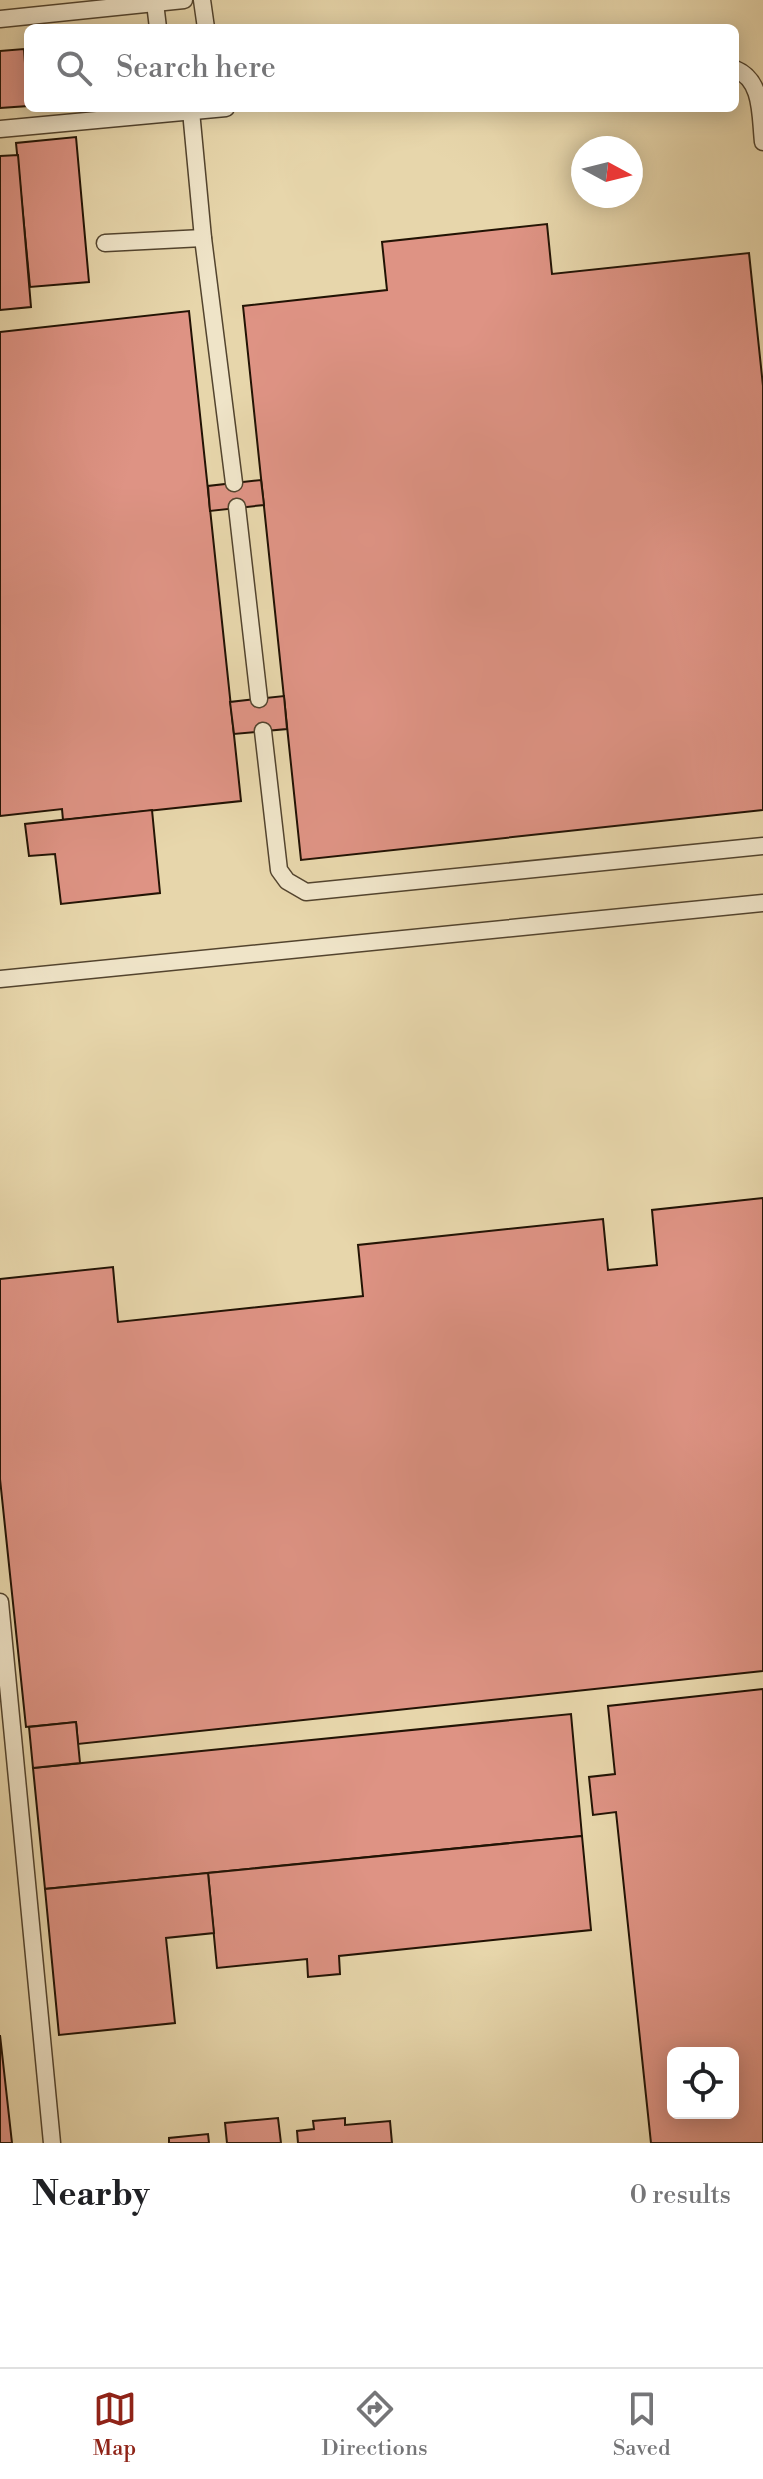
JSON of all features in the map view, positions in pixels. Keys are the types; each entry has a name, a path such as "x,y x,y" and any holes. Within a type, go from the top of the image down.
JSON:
{"lane":[{"path":"0,19 184,0"},
{"path":"202,0 205,24"},
{"path":"155,3 158,24"},
{"path":"739,71 757,86 763,142"},
{"path":"0,129 159,112"},
{"path":"191,112 203,238 234,483"},
{"path":"105,243 203,238"},
{"path":"237,507 259,699"},
{"path":"263,731 279,870 287,881 306,892 763,846"},
{"path":"0,979 763,903"},
{"path":"0,1602 52,2143"}],"building":[{"path":"24,49 24,106 0,108 0,51"},
{"path":"76,137 89,282 30,287 16,143"},
{"path":"18,155 31,307 0,310 0,156"},
{"path":"547,224 552,274 749,253 763,386 763,810 301,860 243,306 387,290 382,242"},
{"path":"189,311 241,801 63,820 62,809 0,816 0,332"},
{"path":"261,480 264,505 210,511 208,486"},
{"path":"284,696 287,729 234,734 230,702"},
{"path":"152,810 160,893 61,904 55,854 29,856 25,824"},
{"path":"763,1198 763,1671 78,1744 76,1722 26,1727 0,1479 0,1279 113,1267 118,1322 363,1296 358,1245 603,1219 608,1270 657,1265 652,1210"},
{"path":"763,1689 763,2143 651,2143 616,1812 593,1815 589,1777 615,1774 608,1706"},
{"path":"571,1714 582,1836 45,1889 33,1768"},
{"path":"76,1722 80,1763 33,1768 29,1727"},
{"path":"582,1836 591,1930 339,1956 340,1974 308,1977 307,1959 217,1968 208,1873"},
{"path":"208,1873 214,1933 166,1938 175,2023 59,2035 45,1889"},
{"path":"0,2035 12,2143 0,2143"},
{"path":"278,2118 281,2143 227,2143 225,2123"},
{"path":"345,2118 345,2125 390,2121 392,2143 298,2143 297,2131 314,2129 313,2121"},
{"path":"208,2134 209,2143 169,2143 169,2138"}]}
